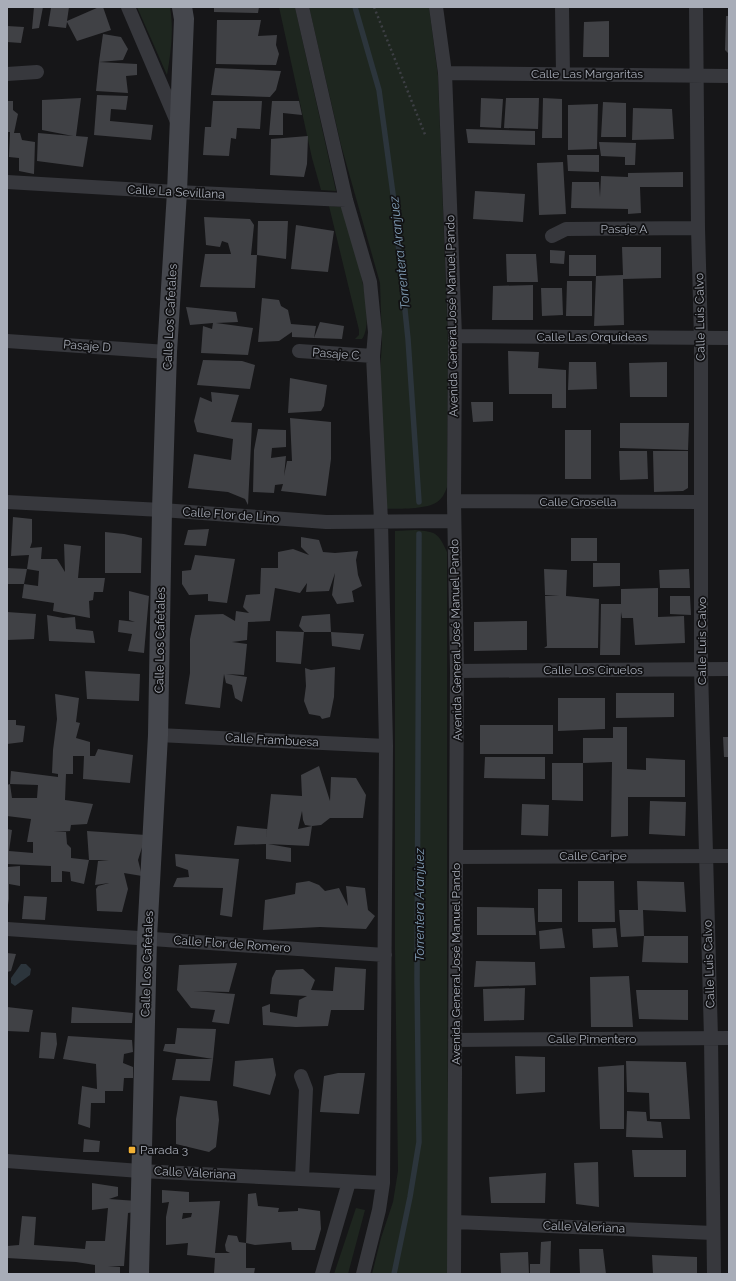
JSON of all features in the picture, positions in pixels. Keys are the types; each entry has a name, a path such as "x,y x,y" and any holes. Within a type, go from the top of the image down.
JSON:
{"main road":[{"name":"Calle Los Cafetales","path":"139,1274 140,1171 147,938 158,735 162,510 184,19 182,7"}],"street":[{"path":"128,7 179,127"},
{"path":"302,7 346,200 370,282 375,332 373,356 381,521 386,746 383,1183 379,1210 363,1274"},
{"name":"Avenida General José Manuel Pando","path":"436,7 445,73 455,336 454,521 457,671 455,1040 456,1222 454,1274"},
{"path":"562,7 563,74"},
{"name":"Calle Luis Calvo","path":"696,7 698,228 701,338 701,669 711,1038 714,1274"},
{"path":"7,74 37,72"},
{"name":"Calle Las Margaritas","path":"445,73 729,76"},
{"name":"Calle La Sevillana","path":"7,182 346,200"},
{"name":"Pasaje A","path":"552,236 566,229 698,228"},
{"name":"Calle Las Orquídeas","path":"455,336 729,338"},
{"name":"Pasaje D","path":"7,341 168,352"},
{"name":"Pasaje C","path":"299,351 373,356"},
{"name":"Calle Grosella","path":"454,501 701,502"},
{"name":"Calle Flor de Lino","path":"7,502 162,510 326,522 454,521"},
{"name":"Calle Los Ciruelos","path":"457,671 729,669"},
{"name":"Calle Frambuesa","path":"158,735 386,746"},
{"name":"Calle Caripe","path":"456,857 729,856"},
{"name":"Calle Flor de Romero","path":"7,929 385,955"},
{"name":"Calle Pimentero","path":"455,1040 729,1038"},
{"path":"301,1076 306,1089 302,1179"},
{"name":"Calle Valeriana","path":"7,1161 140,1171 383,1183"},
{"path":"322,1274 349,1182"},
{"name":"Calle Valeriana","path":"456,1222 713,1233"}],"path":[{"path":"374,7 426,137"}],"shaded area":[{"path":"137,7 170,7 172,41 167,75"},
{"path":"279,7 295,7 336,191 321,190 312,158"},
{"path":"309,7 429,7 438,76 448,344 447,487 439,501 424,507 374,509 376,430 382,343 380,283 341,145"},
{"path":"329,206 342,207 361,275 367,313 366,328 362,339 355,339 359,335 359,330"},
{"path":"395,531 428,531 436,534 447,552 449,1274 372,1274 381,1238 393,1202 398,1171 395,950"},
{"path":"21,964 26,964 31,969 30,975 15,986 11,983 11,978"},
{"path":"356,1208 365,1210 348,1274 334,1274"}],"building":[{"path":"34,7 43,7 39,28 32,29"},
{"path":"69,7 67,21 99,7 103,7 111,30 77,41 67,22 66,28 48,26 51,8"},
{"path":"214,7 259,7 258,13 214,12"},
{"path":"726,16 729,16 729,54 725,50"},
{"path":"217,20 261,20 258,36 277,35 276,45 279,54 276,65 216,64"},
{"path":"609,21 609,57 583,57 584,22"},
{"path":"7,26 24,27 21,43 7,42"},
{"path":"103,34 121,37 128,49 123,60 99,62"},
{"path":"99,62 137,64 137,75 126,76 128,93 96,91"},
{"path":"215,68 281,71 276,90 270,97 211,95"},
{"path":"97,95 128,96 126,110 111,109 110,121 153,125 151,140 94,135"},
{"path":"81,98 76,136 88,137 83,167 37,161 38,133 73,136 42,130 42,100"},
{"path":"481,98 503,99 501,128 480,127"},
{"path":"506,98 539,98 538,129 504,128"},
{"path":"543,98 562,99 562,138 542,138"},
{"path":"7,101 13,101 13,110 18,114 14,133 20,133 22,140 35,142 34,174 19,171 19,158 9,157 10,132 7,132"},
{"path":"213,101 262,101 260,129 237,128 236,139 231,138 229,156 203,155 205,127 211,127"},
{"path":"272,101 299,101 302,115 283,113 283,135 269,135"},
{"path":"603,102 626,103 626,137 601,137"},
{"path":"598,104 597,149 568,150 568,105"},
{"path":"633,108 672,109 674,139 632,140"},
{"path":"466,129 535,131 535,145 468,143"},
{"path":"308,136 307,164 304,177 270,175 271,139"},
{"path":"599,142 636,143 635,165 625,165 625,157 601,156"},
{"path":"567,155 599,155 599,172 568,171"},
{"path":"563,162 566,214 539,215 537,163"},
{"path":"683,172 683,187 640,187 641,213 628,214 628,209 571,208 572,182 599,182 600,197 601,176 628,177 628,173"},
{"path":"475,191 525,194 523,222 473,219"},
{"path":"204,217 250,219 254,225 251,255 257,255 255,288 200,287 205,254 231,254 228,243 222,241 220,247 206,245"},
{"path":"258,221 288,221 286,259 257,255"},
{"path":"296,225 334,231 328,272 291,269"},
{"path":"622,247 661,247 661,278 623,279 624,325 594,326 596,276 623,275"},
{"path":"550,250 565,251 564,264 550,263"},
{"path":"506,254 536,254 538,282 507,282"},
{"path":"569,255 596,255 596,276 569,276"},
{"path":"567,281 592,281 592,316 566,316"},
{"path":"533,285 533,320 492,320 493,286"},
{"path":"541,288 562,288 563,315 542,316"},
{"path":"262,298 279,300 281,306 288,310 291,324 316,326 314,338 292,337 292,332 279,341 258,342"},
{"path":"186,307 236,312 238,322 216,323 253,328 248,355 201,353 203,326 212,329 213,323 190,325"},
{"path":"320,322 344,326 342,339 314,338"},
{"path":"508,351 539,352 538,368 566,370 566,408 552,408 552,394 509,394"},
{"path":"203,360 242,361 255,365 250,389 197,385"},
{"path":"569,362 596,362 597,389 568,390"},
{"path":"667,362 667,397 630,397 629,363"},
{"path":"290,378 327,385 324,406 321,411 288,413"},
{"path":"211,392 239,395 231,422 252,423 248,505 245,499 228,492 188,488 194,454 231,460 233,439 197,432 194,421 200,397 212,402"},
{"path":"471,402 493,402 493,421 473,422"},
{"path":"290,418 331,422 331,459 326,496 281,491 283,484 275,485 274,493 253,492 254,450 258,429 286,430 286,447 272,448 271,458 286,456 284,476 287,461 292,461"},
{"path":"620,423 689,423 688,450 620,448"},
{"path":"565,430 591,430 591,479 565,479"},
{"path":"619,451 647,451 648,479 620,480"},
{"path":"653,451 688,451 688,488 683,491 654,492"},
{"path":"13,517 32,519 32,542 30,548 42,547 41,559 57,559 65,572 64,544 81,546 78,578 105,578 103,592 94,592 93,600 89,601 90,618 53,611 54,603 22,598 24,584 38,586 39,571 27,569 29,555 11,556"},
{"path":"209,529 206,546 184,545 188,530"},
{"path":"105,532 142,538 141,573 105,573"},
{"path":"301,537 319,540 323,552 335,553 358,551 356,560 358,575 362,586 352,591 354,602 337,604 332,595 335,573 329,591 306,592 307,583 300,593 275,588 270,621 248,622 247,640 232,642 247,644 244,675 226,674 247,677 242,702 235,698 232,685 226,683 224,674 220,708 185,704 190,673 190,639 195,615 223,614 235,621 236,611 249,613 243,607 246,595 260,594 261,568 278,568 278,552 293,549 309,555 301,547"},
{"path":"571,538 597,538 597,561 571,561"},
{"path":"195,555 235,559 227,603 208,601 208,594 189,595 182,584 182,571 191,570"},
{"path":"593,563 620,563 620,586 593,587"},
{"path":"7,568 27,569 24,584 7,584"},
{"path":"544,569 567,570 566,596 599,599 598,648 544,648 547,646 545,596 559,595 545,595"},
{"path":"689,569 690,588 660,588 659,570"},
{"path":"658,588 658,617 684,616 685,643 635,645 633,618 622,618 621,612 620,655 600,655 601,604 621,604 621,589"},
{"path":"129,591 149,596 144,653 128,651 132,634 118,632 119,620 135,622 129,620"},
{"path":"670,596 690,596 691,615 670,614"},
{"path":"7,612 36,614 34,639 7,640"},
{"path":"330,614 331,632 304,632 299,626 302,616"},
{"path":"47,615 63,618 75,617 76,629 93,631 95,643 49,641"},
{"path":"527,621 527,650 474,651 474,622"},
{"path":"276,631 304,632 301,664 276,662"},
{"path":"331,632 364,634 360,650 332,646"},
{"path":"335,667 334,697 330,717 322,719 320,716 309,714 304,701 306,686 305,668 311,670"},
{"path":"85,671 140,674 139,701 87,699"},
{"path":"616,693 674,693 674,717 616,718"},
{"path":"55,694 79,698 76,722 80,723 76,738 90,742 90,756 95,756 98,749 133,755 130,783 83,779 84,756 73,756 73,774 66,774 65,800 93,804 87,824 71,825 70,831 54,832 66,832 67,844 71,848 71,858 89,860 84,884 71,881 70,872 62,871 62,882 51,882 51,866 7,864 7,829 12,830 9,851 33,853 33,842 27,842 31,819 7,816 7,785 10,784 11,771 58,777 58,774 52,773 57,719","holes":["10,784 38,785 37,798 12,798"]},
{"path":"558,698 605,698 605,729 558,731"},
{"path":"7,720 16,720 16,725 25,726 23,742 7,744"},
{"path":"480,725 553,725 553,754 480,754"},
{"path":"613,727 627,727 627,769 646,770 646,758 685,760 685,797 628,797 628,836 611,837 612,762 583,763 583,738 613,738"},
{"path":"723,737 729,737 729,757 724,757"},
{"path":"485,757 545,757 545,779 484,778"},
{"path":"552,763 583,763 583,801 552,800"},
{"path":"319,766 330,801 331,777 356,778 366,795 363,818 330,818 321,825 312,826 309,846 268,844 291,848 291,862 266,859 266,844 234,845 237,826 267,829 266,839 271,794 302,796 301,775","holes":["302,811 305,825 312,826 298,829"]},
{"path":"650,801 686,802 685,836 649,834"},
{"path":"522,804 549,805 548,836 521,835"},
{"path":"87,831 146,835 138,860 142,876 124,873 128,889 122,912 97,911 96,889 98,886 109,883 95,885 98,861 109,860 89,860"},
{"path":"175,854 239,859 232,917 220,915 223,888 173,887 177,878 189,877 188,870 176,866"},
{"path":"20,866 20,886 9,884 7,911 7,867"},
{"path":"309,881 319,885 325,891 339,888 348,906 346,886 365,888 368,910 375,916 366,929 320,927 263,930 265,900 295,894 296,883"},
{"path":"578,881 614,881 615,922 578,922"},
{"path":"637,881 684,882 686,912 643,910 644,936 621,937 619,910 638,910"},
{"path":"538,889 562,889 562,922 538,922"},
{"path":"24,896 47,897 45,920 22,919"},
{"path":"477,907 534,908 536,935 477,935"},
{"path":"562,928 565,948 540,949 539,931"},
{"path":"616,928 618,947 593,948 592,929"},
{"path":"644,936 688,936 688,963 642,962"},
{"path":"7,953 16,954 11,971 7,972"},
{"path":"476,961 535,962 536,985 474,987"},
{"path":"237,963 229,992 194,991 235,994 229,1024 212,1022 215,1010 191,1008 177,990 179,965"},
{"path":"335,967 366,969 364,1010 331,1010 328,1026 296,1027 263,1025 262,1007 270,1004 270,1012 297,1017 299,1000 307,996 270,994 272,978 276,970 303,969 315,980 311,990 333,991"},
{"path":"629,976 633,1027 591,1027 590,977"},
{"path":"525,988 524,1020 484,1021 483,989"},
{"path":"636,990 688,990 688,1020 639,1019"},
{"path":"7,1007 33,1010 29,1032 7,1031"},
{"path":"72,1007 133,1013 132,1023 71,1023"},
{"path":"177,1028 216,1029 213,1059 163,1051 165,1044 175,1044"},
{"path":"41,1032 56,1033 57,1044 54,1059 39,1058"},
{"path":"68,1036 132,1040 133,1052 124,1054 123,1063 133,1067 133,1078 124,1078 123,1091 105,1091 105,1103 91,1103 90,1128 78,1124 82,1086 97,1089 96,1064 63,1059"},
{"path":"515,1056 545,1057 545,1092 516,1094"},
{"path":"273,1058 276,1075 270,1095 233,1086 235,1061"},
{"path":"176,1059 213,1059 210,1081 172,1080"},
{"path":"626,1061 686,1062 690,1119 650,1119 649,1093 627,1092"},
{"path":"624,1065 624,1129 600,1129 598,1067"},
{"path":"338,1073 365,1073 359,1114 320,1112 324,1076"},
{"path":"180,1096 217,1101 219,1120 216,1147 209,1152 176,1144 176,1119"},
{"path":"627,1111 646,1112 647,1121 661,1122 663,1138 626,1137"},
{"path":"84,1139 100,1141 99,1152 83,1152"},
{"path":"632,1150 686,1150 686,1177 634,1177"},
{"path":"598,1162 599,1207 576,1204 574,1163"},
{"path":"546,1173 545,1203 491,1203 489,1177"},
{"path":"92,1183 118,1187 118,1196 109,1199 137,1201 134,1212 128,1213 124,1266 108,1266 120,1267 120,1274 95,1274 95,1265 76,1262 7,1258 7,1246 19,1245 22,1216 36,1217 34,1245 85,1249 86,1241 105,1241 108,1208 92,1210"},
{"path":"162,1190 189,1192 189,1202 220,1201 215,1253 230,1253 226,1251 225,1245 228,1235 237,1236 239,1242 246,1243 246,1268 255,1268 254,1274 214,1274 215,1258 187,1255 188,1243 166,1245 166,1217 169,1202 162,1203","holes":["183,1213 192,1213 191,1217 182,1219"]},
{"path":"256,1193 258,1206 279,1208 278,1212 298,1211 298,1208 320,1211 321,1229 315,1250 292,1250 291,1242 255,1245 246,1243 248,1194"},
{"path":"551,1241 550,1274 530,1274 530,1264 540,1264 541,1242"},
{"path":"579,1249 603,1249 606,1274 580,1274"},
{"path":"528,1252 529,1274 501,1274 500,1253"},
{"path":"652,1255 697,1257 697,1274 653,1274"}],"waterway":[{"name":"Torrentera Aranjuez","path":"355,7 379,90 393,194 408,339 419,502"},
{"name":"Torrentera Aranjuez","path":"394,1274 410,1197 419,1142 417,980 419,534"}],"place":[{"name":"Parada 3","path":"132,1150"}]}
